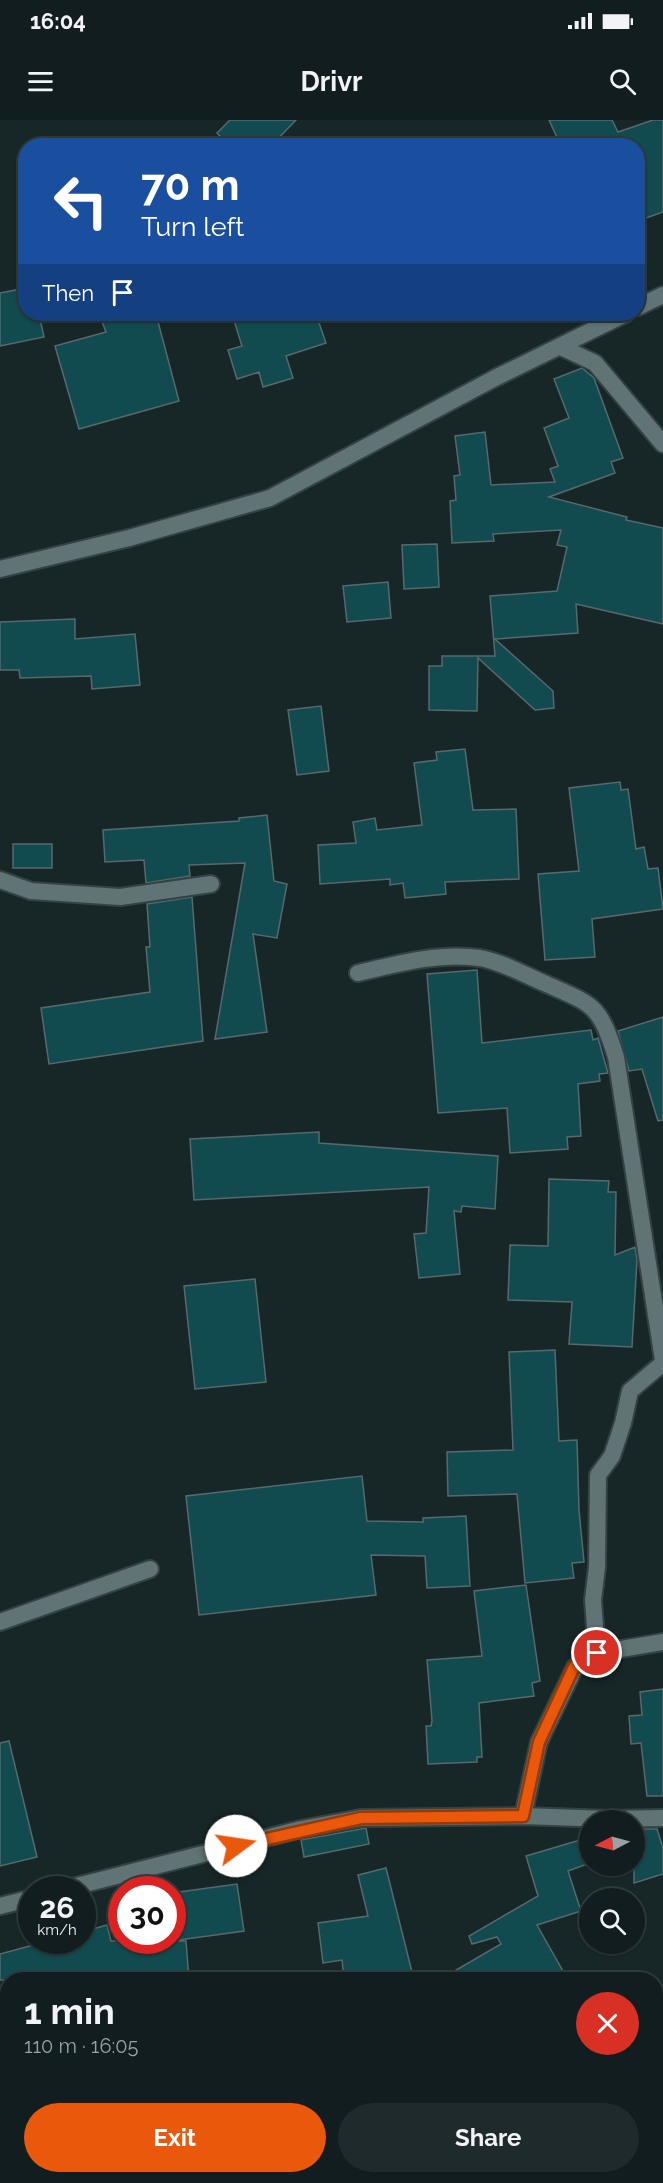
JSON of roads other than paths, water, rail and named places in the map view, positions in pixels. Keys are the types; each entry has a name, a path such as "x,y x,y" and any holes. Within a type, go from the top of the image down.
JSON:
{"street":[{"path":"645,304 663,295"},
{"path":"0,569 129,538 270,498 495,378 611,321"},
{"path":"561,347 595,363 663,444"},
{"path":"0,880 31,891 120,897 211,884"},
{"path":"357,973 419,959 478,958 496,962 589,1003 606,1025 616,1057 663,1361 630,1391 612,1456 598,1475 597,1567 593,1600 597,1653"},
{"path":"0,1622 150,1569"},
{"path":"523,1816 539,1742 574,1667 597,1653 663,1642"},
{"path":"96,1881 301,1830 361,1818 523,1816 663,1818"},
{"path":"0,1906 18,1902"}]}
